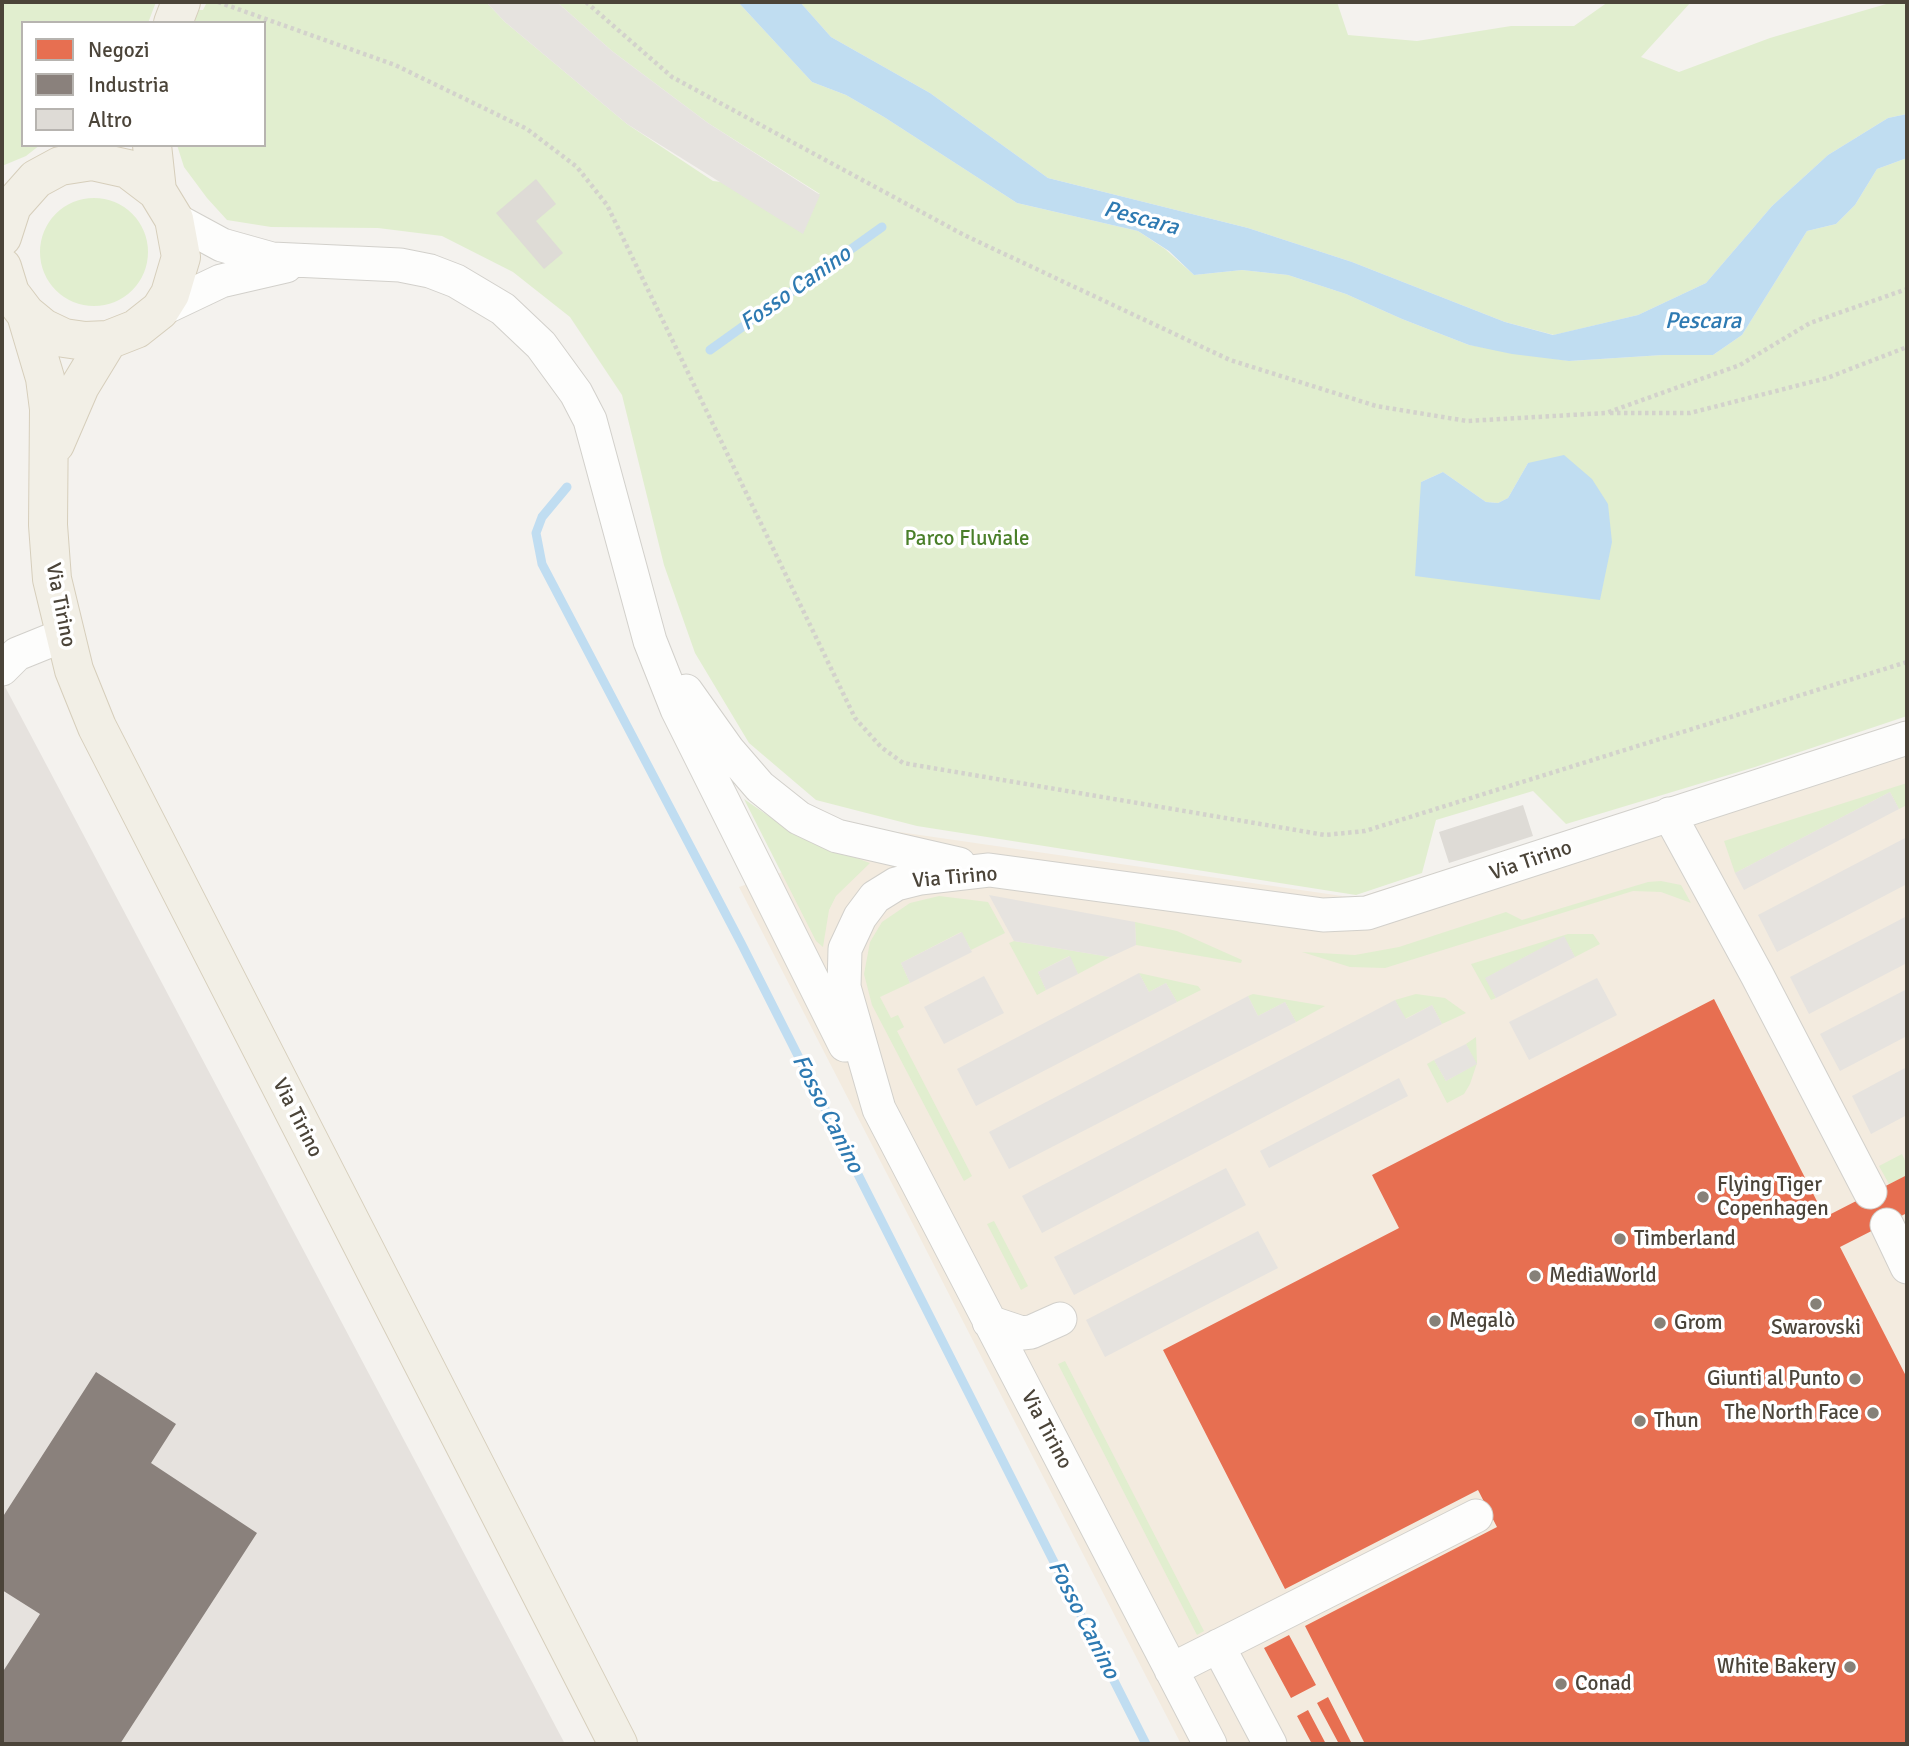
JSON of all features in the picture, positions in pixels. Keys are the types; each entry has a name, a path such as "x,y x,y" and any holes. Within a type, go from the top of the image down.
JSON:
{"main road":[{"path":"174,21 181,2"},
{"path":"2,267 10,293 26,314 43,328 64,338 108,340 136,329 160,310 170,294 181,257 152,147"},
{"path":"2,237 12,206 50,169 110,163 128,169 166,205"},
{"name":"Via Tirino","path":"26,314 45,378 49,409 48,525 52,579 74,670 97,727 618,1744"},
{"name":"Via Tirino","path":"48,469 64,419 108,340"}],"street":[{"path":"166,205 240,252 272,259 327,264"},
{"path":"160,310 202,289 242,275 286,266 400,265 430,271 456,281 503,309 541,345 576,393 590,420 650,640 677,709 807,973 879,1109"},
{"path":"2,669 17,654 64,635"},
{"path":"650,640 728,750 760,787 789,811 836,836 989,870"},
{"name":"Via Tirino","path":"1210,1744 879,1109 844,987 843,962 848,938 867,906 886,889 920,878 989,870 1323,915 1367,913 1907,738"},
{"path":"1669,814 1751,962 1870,1192"},
{"path":"1886,1225 1907,1267"},
{"path":"989,1322 1022,1333 1031,1332 1060,1319"},
{"path":"1171,1670 1476,1516"},
{"path":"1218,1646 1270,1744"}],"path":[{"path":"218,2 395,65 527,129 577,167 607,205 855,718 881,747 902,763 1325,835 1365,831 1907,662"},
{"path":"586,2 672,77 964,235 1230,360 1376,406 1467,421 1606,413 1690,412 1827,378 1907,347"},
{"path":"1606,413 1740,365 1810,323 1907,289"}],"shaded area":[{"path":"486,2 557,2 612,51 708,123 820,195 803,234 627,124 505,22"},
{"path":"2,681 565,1744 2,1744"},
{"name":"Megalò","path":"1907,722 1907,1744 1181,1744 739,887 899,832 1356,898"},
{"path":"1890,792 1899,809 1744,890 1735,873"},
{"path":"1907,837 1907,884 1777,952 1758,915"},
{"path":"989,895 1135,922 1136,945 1110,957 1014,941"},
{"path":"1907,916 1907,963 1809,1014 1790,977"},
{"path":"962,932 972,952 910,983 901,963"},
{"path":"1564,936 1575,957 1496,998 1485,978"},
{"path":"1070,956 1078,974 1046,990 1038,972"},
{"path":"1139,973 1149,992 1166,983 1177,1002 976,1106 957,1069"},
{"path":"984,976 1004,1013 944,1044 924,1007"},
{"path":"1597,978 1617,1015 1529,1060 1509,1022"},
{"path":"1907,989 1907,1036 1840,1071 1820,1034"},
{"path":"1248,996 1258,1016 1285,1002 1296,1022 1009,1169 989,1132"},
{"path":"1395,1000 1406,1019 1432,1005 1442,1024 1042,1233 1022,1196"},
{"path":"1466,1044 1477,1064 1446,1081 1434,1060"},
{"path":"1907,1067 1907,1115 1871,1134 1852,1096"},
{"path":"1399,1078 1408,1096 1269,1168 1260,1151"},
{"path":"1226,1168 1246,1205 1074,1295 1054,1257"},
{"path":"1258,1231 1278,1268 1105,1357 1086,1320"}],"green space":[{"path":"2,2 156,2 149,21 21,21 21,147 37,147 26,156 2,166"},
{"name":"Parco Fluviale","path":"207,2 486,2 505,22 627,124 713,181 820,194 708,123 612,51 557,2 738,2 812,82 846,95 884,117 1017,203 1138,231 1165,249 1194,275 1242,270 1288,275 1346,294 1469,345 1569,361 1713,355 1742,335 1807,231 1836,224 1855,205 1877,169 1907,158 1907,716 1755,767 1566,824 1533,791 1436,820 1422,873 1356,895 917,826 816,800 749,743 695,653 664,565 622,395 570,317 513,272 442,236 378,228 271,227 227,220 207,198 184,167 178,147 266,147 266,21 192,21 196,10 203,10","holes":["1528,463 1600,599 1421,482 1443,472 1486,502 1498,503 1508,498"]},
{"path":"800,2 1337,2 1348,35 1417,41 1511,26 1574,26 1608,2 1691,2 1641,57 1679,72 1770,38 1893,2 1907,2 1907,114 1888,118 1828,155 1772,206 1706,283 1638,315 1554,335 1505,322 1352,262 1248,228 1048,178 930,93 831,37"},
{"path":"94,198 115,202 133,213 144,231 148,252 144,273 133,291 115,302 94,306 73,302 55,291 44,273 40,252 44,231 55,213 73,202"},
{"path":"1907,783 1907,805 1899,809 1890,792 1735,873 1724,841"},
{"path":"744,799 799,837 870,863 836,896 829,910 823,947 816,941"},
{"path":"1661,881 1681,885 1691,903 1661,892 1633,891 1385,968 1350,967 1302,952 1355,955 1399,947 1506,912 1522,920 1648,882"},
{"path":"939,896 988,902 1005,933 971,950 961,932 901,963 910,983 880,997 891,1018 898,1015 904,1027 897,1031 972,1176 964,1181 872,1005 864,974 870,942 882,922 910,903"},
{"path":"1135,922 1177,931 1242,960 1241,963 1136,945"},
{"path":"1568,934 1593,934 1600,944 1575,957 1564,937 1525,957 1486,978 1496,998 1491,1000 1471,964"},
{"path":"1014,941 1110,957 1078,974 1069,956 1038,972 1046,990 1037,995 1009,943"},
{"path":"1139,973 1198,986 1201,990 1177,1002 1166,983 1149,992"},
{"path":"1253,994 1325,1006 1296,1022 1285,1002 1258,1016 1248,996"},
{"path":"1416,994 1445,998 1466,1013 1442,1024 1432,1005 1405,1019 1395,1000"},
{"path":"1476,1037 1477,1063 1470,1084 1464,1094 1447,1103 1427,1064 1434,1060 1446,1081 1476,1064 1466,1044"},
{"path":"1902,1154 1907,1165 1907,1176 1889,1184 1879,1166"},
{"path":"994,1221 1028,1286 1021,1290 987,1224"},
{"path":"1065,1361 1204,1631 1197,1635 1058,1364"}],"water":[{"name":"Pescara","path":"738,2 800,2 831,37 930,93 1048,178 1248,228 1352,262 1505,322 1553,335 1638,315 1706,283 1772,206 1828,155 1888,118 1907,114 1907,158 1877,169 1855,205 1836,224 1807,231 1742,335 1713,355 1569,361 1512,354 1469,345 1346,294 1288,275 1242,270 1194,275 1169,251 1138,231 1017,203 884,117 846,95 812,82"},
{"path":"1564,455 1592,479 1608,504 1612,542 1600,600 1415,576 1421,482 1443,472 1486,502 1498,503 1508,498 1528,463"}],"building: Negozi":[{"name":"Megalò","path":"1714,999 1825,1217 1907,1175 1907,1213 1840,1247 1907,1378 1907,1744 1365,1744 1305,1626 1497,1527 1478,1490 1285,1589 1163,1350 1399,1228 1372,1175"},
{"path":"1289,1635 1316,1685 1291,1698 1264,1648"},
{"path":"1328,1697 1352,1744 1339,1744 1317,1703"},
{"path":"1308,1710 1326,1744 1312,1744 1297,1716"}],"building: Industria":[{"path":"96,1372 176,1424 151,1463 257,1533 120,1744 2,1744 2,1673 40,1614 2,1590 2,1518"}],"building: Altro":[{"path":"536,179 556,204 536,221 563,253 544,269 496,213"},
{"path":"1523,805 1533,836 1449,863 1439,832"}],"waterway":[{"name":"Fosso Canino","path":"710,350 882,227"},
{"name":"Fosso Canino","path":"567,487 542,517 536,533 542,564 741,943 1146,1744"}],"place":[{"name":"Flying Tiger Copenhagen","path":"1703,1197"},
{"name":"Timberland","path":"1620,1239"},
{"name":"MediaWorld","path":"1535,1276"},
{"name":"Swarovski","path":"1816,1304"},
{"name":"Megalò","path":"1435,1321"},
{"name":"Grom","path":"1660,1323"},
{"name":"Giunti al Punto","path":"1855,1379"},
{"name":"The North Face","path":"1873,1413"},
{"name":"Thun","path":"1640,1421"},
{"name":"White Bakery","path":"1850,1667"},
{"name":"Conad","path":"1561,1684"}]}
